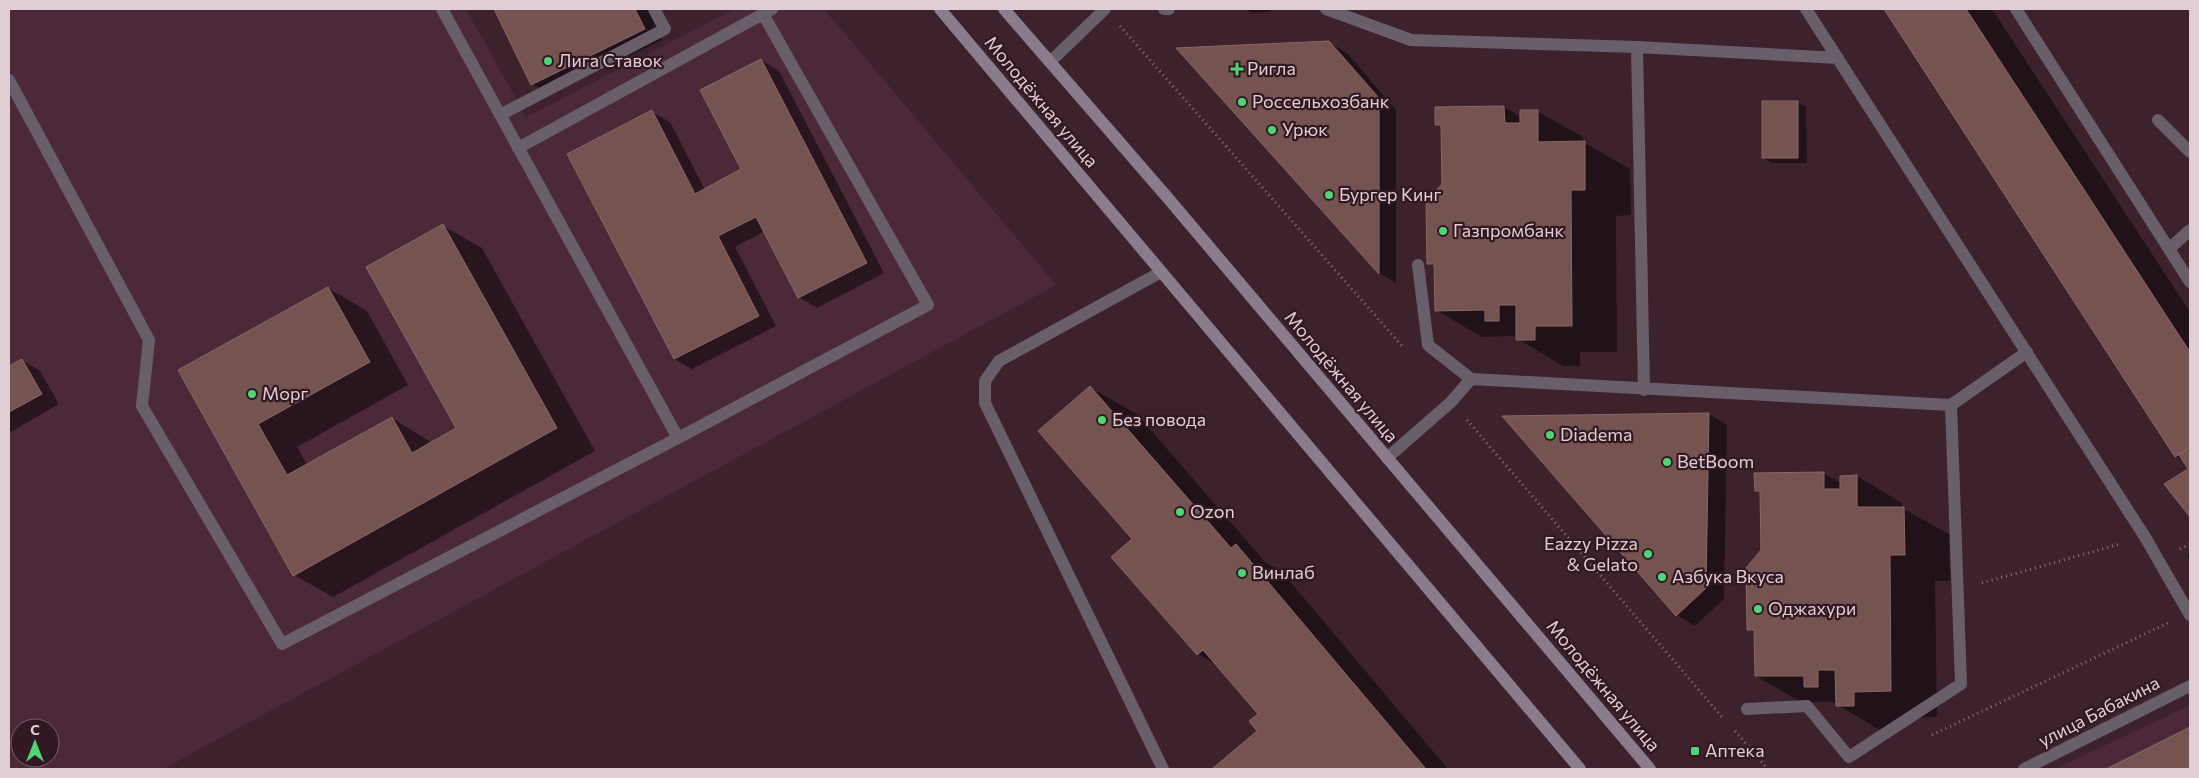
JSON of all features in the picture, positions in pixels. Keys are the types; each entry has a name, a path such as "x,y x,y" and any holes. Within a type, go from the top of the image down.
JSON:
{"main road":[{"name":"Молодёжная улица","path":"940,9 1580,769"},
{"name":"Молодёжная улица","path":"1004,9 1650,769"}],"street":[{"path":"442,9 678,438"},
{"path":"500,115 665,29 654,9"},
{"path":"1050,62 1105,9"},
{"path":"1164,9 1169,9"},
{"path":"1326,9 1412,40 1637,47 1838,58"},
{"path":"1806,9 2028,352 2145,537 2190,614"},
{"path":"2016,9 2190,282"},
{"path":"9,80 149,340 142,406 282,644 678,438 928,304 768,12 518,148"},
{"path":"1637,47 1644,390"},
{"path":"2158,120 2190,152"},
{"path":"2169,249 2190,230"},
{"path":"1418,265 1428,345 1471,379 1644,390 1951,404 2028,352"},
{"path":"1161,272 999,361 985,381 984,403 1163,769"},
{"path":"1387,458 1451,402 1471,379"},
{"path":"1747,709 1807,706 1850,757 1961,684 1951,404"},
{"name":"улица Бабакина","path":"2024,769 2190,686"}],"path":[{"path":"1958,590 2145,537"},
{"path":"1930,735 2190,614"}],"shaded area":[{"path":"9,9 466,9 526,117 735,9 824,9 1056,285 163,769 9,769"},
{"path":"2190,705 2190,769 2055,769"}],"building":[{"path":"494,9 635,9 645,29 531,85"},
{"path":"1884,9 1966,9 2190,352 2190,447 2175,457"},
{"path":"1329,41 1379,98 1379,274 1176,48"},
{"path":"761,59 867,263 798,298 756,217 718,236 759,316 674,359 567,154 652,110 695,194 741,169 700,90"},
{"path":"1762,101 1798,101 1798,158 1762,158"},
{"path":"1504,106 1505,123 1520,123 1520,110 1538,110 1538,142 1585,141 1585,190 1571,190 1572,326 1535,326 1535,340 1516,340 1516,305 1499,305 1499,321 1485,321 1485,310 1435,311 1434,264 1427,264 1426,202 1442,184 1441,125 1435,125 1435,107"},
{"name":"Морг","path":"443,224 557,428 293,576 178,370 328,287 370,362 258,424 287,475 392,417 412,453 456,428 366,267"},
{"path":"22,359 42,394 9,412 9,366"},
{"path":"1090,386 1231,548 1236,544 1426,769 1212,769 1257,731 1249,721 1258,714 1203,650 1197,655 1111,557 1132,539 1038,431"},
{"path":"1709,413 1706,588 1676,616 1502,416"},
{"path":"2190,447 2190,517 2164,484 2188,469 2179,455"},
{"path":"1824,472 1824,489 1840,489 1840,476 1857,475 1857,507 1904,507 1905,555 1890,555 1891,691 1854,692 1854,706 1836,706 1835,670 1818,670 1818,687 1804,687 1804,676 1755,676 1754,630 1747,630 1746,568 1761,550 1760,491 1755,491 1754,473"},
{"path":"2190,727 2190,769 2106,769"}],"place":[{"name":"Лига Ставок","path":"548,61"},
{"name":"Ригла","path":"1237,69"},
{"name":"Россельхозбанк","path":"1242,102"},
{"name":"Урюк","path":"1272,130"},
{"name":"Бургер Кинг","path":"1329,195"},
{"name":"Газпромбанк","path":"1443,231"},
{"name":"Морг","path":"252,394"},
{"name":"Без повода","path":"1102,420"},
{"name":"Diadema","path":"1550,435"},
{"name":"BetBoom","path":"1667,462"},
{"name":"Ozon","path":"1180,512"},
{"name":"Eazzy Pizza & Gelato","path":"1648,554"},
{"name":"Винлаб","path":"1242,573"},
{"name":"Азбука Вкуса","path":"1662,577"},
{"name":"Оджахури","path":"1758,609"},
{"name":"Аптека","path":"1695,751"}]}
